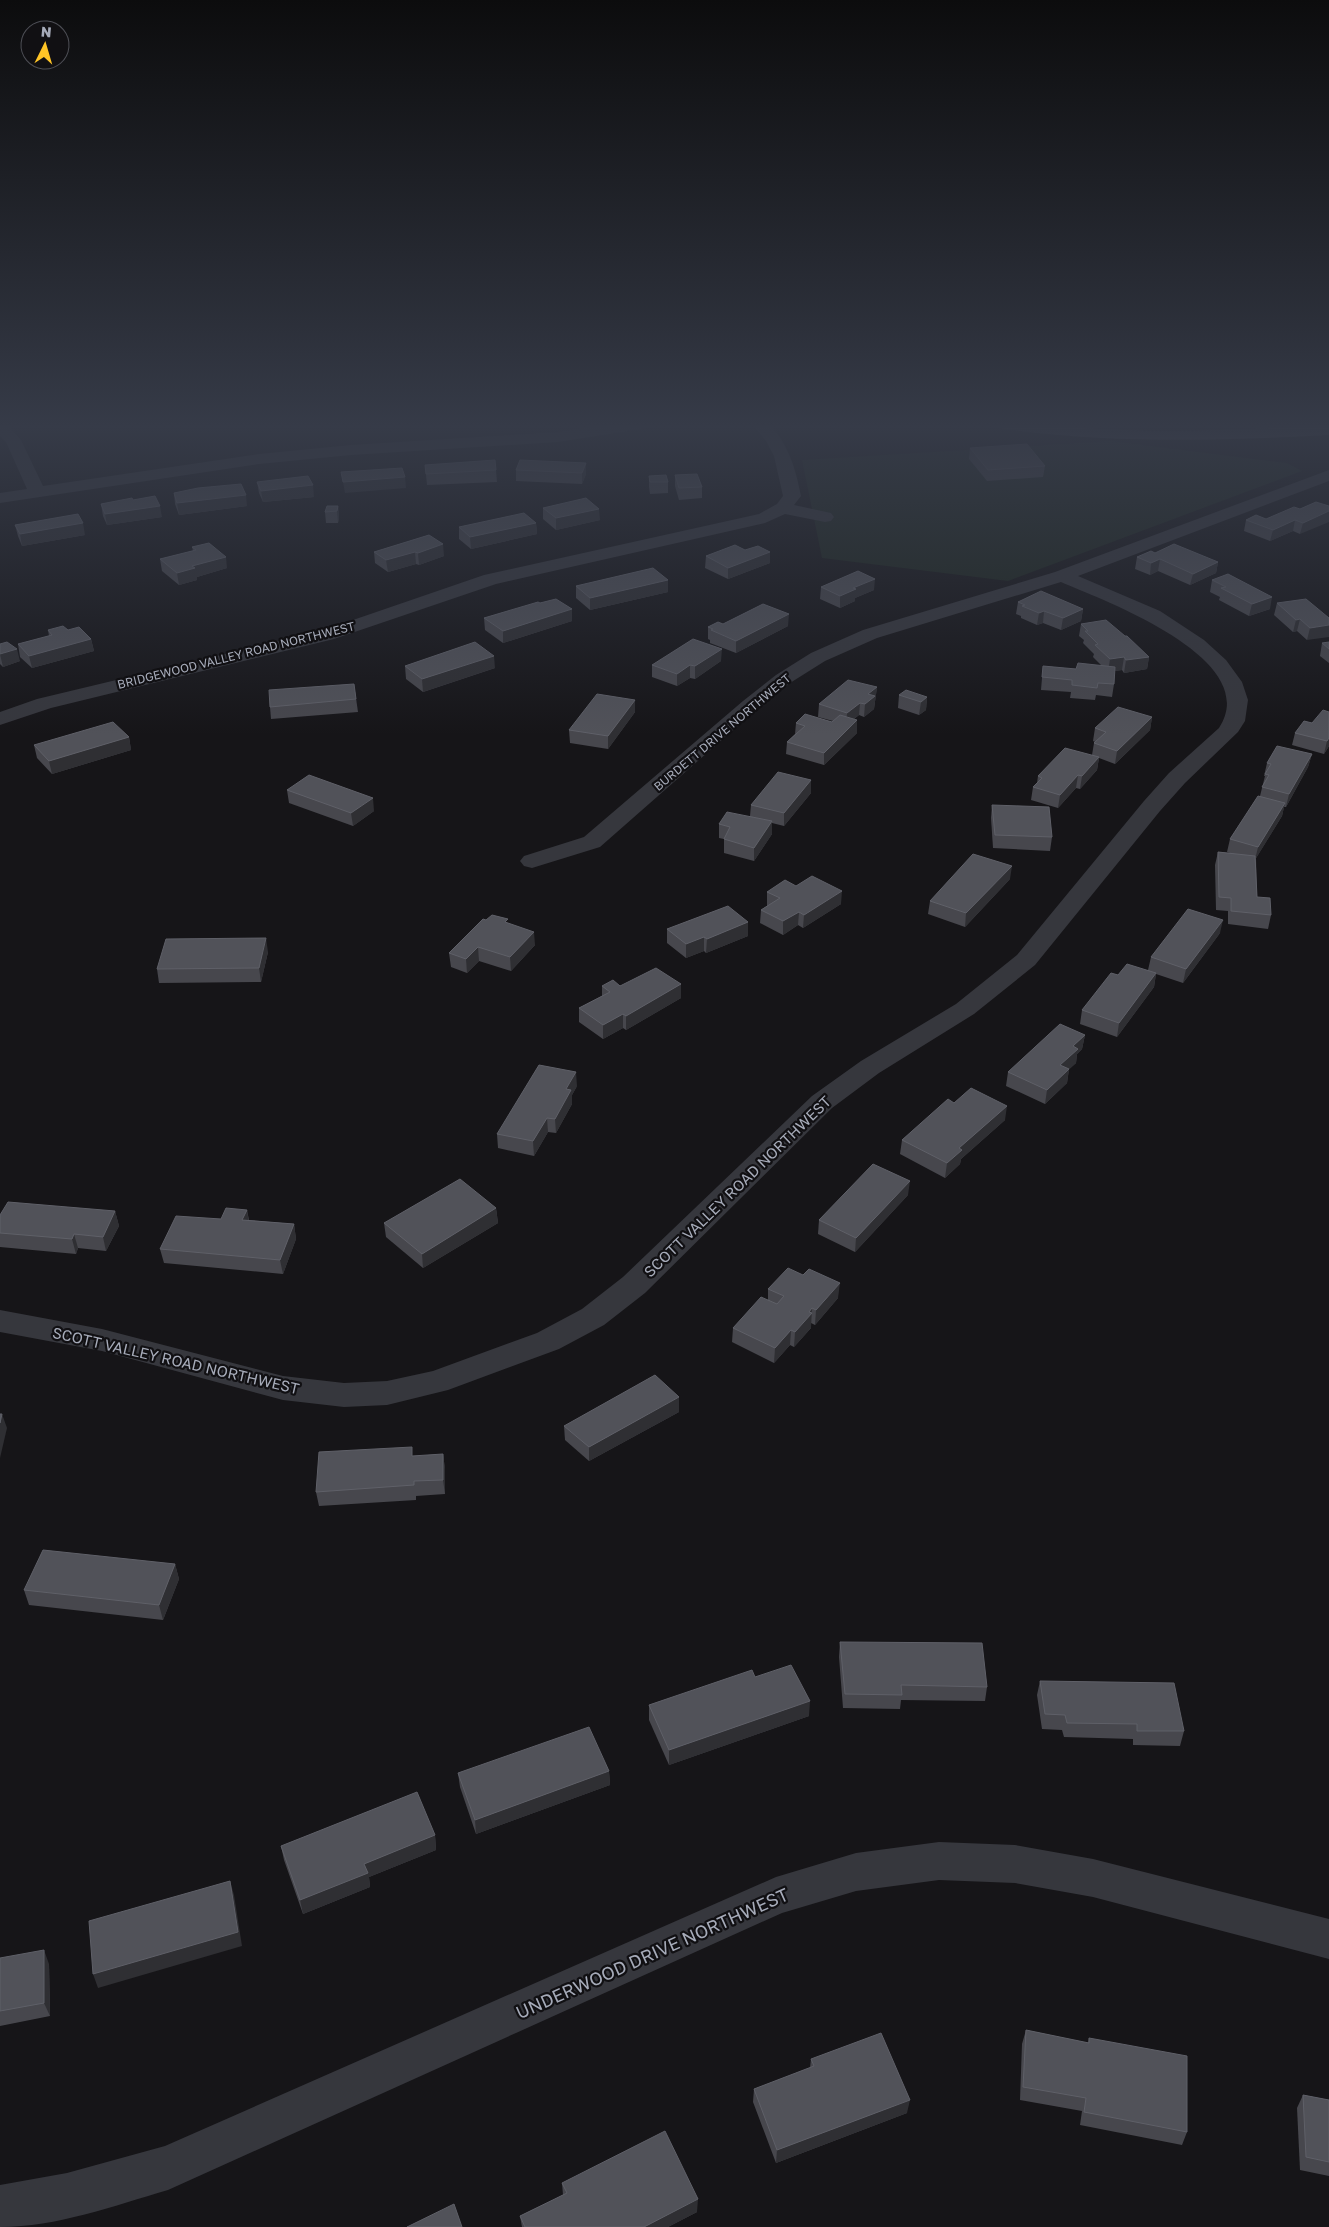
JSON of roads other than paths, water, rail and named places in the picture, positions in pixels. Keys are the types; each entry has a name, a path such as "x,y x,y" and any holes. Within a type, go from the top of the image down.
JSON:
{"street":[{"name":"BRIDGEWOOD VALLEY ROAD NORTHWEST","path":"0,719 44,703 327,634 443,594 491,580 731,527"},
{"name":"BURDETT DRIVE NORTHWEST","path":"532,861 592,842 750,705 783,679 818,657 888,628 1062,576 1191,527"},
{"name":"SCOTT VALLEY ROAD NORTHWEST","path":"0,1321 102,1340 283,1388 344,1395 387,1393 437,1382 548,1342 593,1317 634,1285 822,1102 870,1067 965,1009 1026,960 1152,806 1177,778 1227,732 1234,720 1238,700 1232,682 1219,664 1197,644 1153,615 1062,576"},
{"name":"UNDERWOOD DRIVE NORTHWEST","path":"0,2208 67,2196 168,2168 776,1896 856,1872 939,1861 1015,1864 1093,1878 1329,1939"}]}
